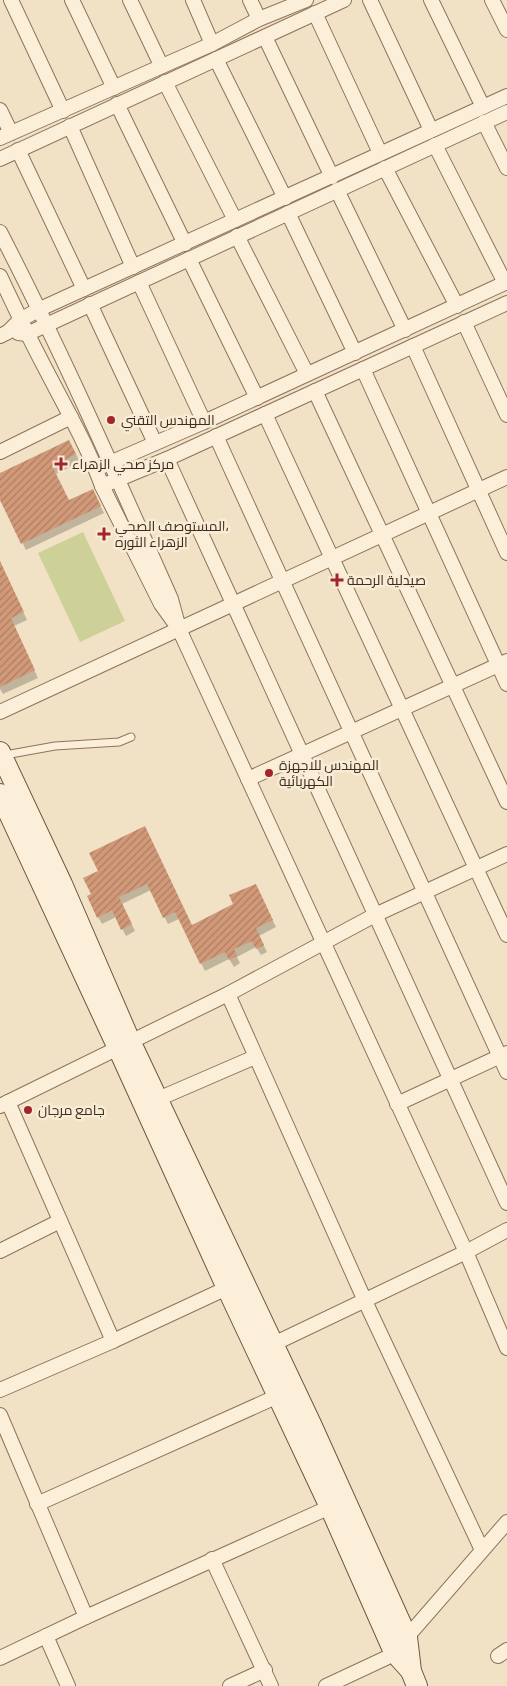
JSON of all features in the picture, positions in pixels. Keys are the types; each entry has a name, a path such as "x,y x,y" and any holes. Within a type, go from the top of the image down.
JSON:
{"street":[{"path":"11,0 63,110"},
{"path":"72,0 114,88"},
{"path":"130,0 161,66"},
{"path":"193,0 212,44"},
{"path":"250,0 259,19"},
{"path":"0,110 5,136 212,44 259,19 306,0"},
{"path":"0,159 344,0"},
{"path":"370,0 431,130"},
{"path":"431,0 483,107"},
{"path":"492,0 507,30"},
{"path":"315,13 380,153"},
{"path":"265,36 332,176"},
{"path":"216,59 285,198"},
{"path":"165,82 235,220"},
{"path":"4,334 20,320 40,309 507,96"},
{"path":"118,104 185,244"},
{"path":"4,334 27,334 507,112"},
{"path":"484,122 507,168"},
{"path":"70,126 133,267"},
{"path":"96,469 257,398 506,282 436,145"},
{"path":"18,150 84,289"},
{"path":"385,168 457,306"},
{"path":"337,190 405,330"},
{"path":"288,213 356,352"},
{"path":"0,232 40,309 111,462 171,599 179,629 466,1252 507,1348"},
{"path":"237,236 307,374"},
{"path":"189,259 257,398"},
{"path":"0,276 27,334 71,417 102,486 161,604 179,629"},
{"path":"139,282 204,422"},
{"path":"102,486 167,459 507,303"},
{"path":"90,304 155,444"},
{"path":"464,322 507,416"},
{"path":"412,346 507,553"},
{"path":"363,369 429,513 503,663 507,684"},
{"path":"315,391 507,802"},
{"path":"265,414 507,935"},
{"path":"0,452 71,417"},
{"path":"216,436 425,892 503,1055 507,1072"},
{"path":"167,459 507,1203"},
{"path":"0,712 507,477"},
{"path":"248,779 503,663"},
{"path":"1,754 62,884 124,1045 227,1288 311,1424 414,1678"},
{"path":"0,794 124,1045 158,1099 265,1348 278,1396 330,1507 400,1644"},
{"path":"113,1341 60,1221 4,1104 228,994 375,915 507,854"},
{"path":"228,994 365,1301 482,1550"},
{"path":"397,1104 503,1055"},
{"path":"158,1099 256,1057"},
{"path":"0,1250 60,1221"},
{"path":"265,1348 466,1252 507,1230"},
{"path":"0,1390 113,1341 227,1288"},
{"path":"37,1504 278,1396"},
{"path":"0,1414 86,1617"},
{"path":"0,1657 330,1507"},
{"path":"326,1686 386,1658 507,1522"},
{"path":"212,1559 271,1686"},
{"path":"46,1636 68,1686"},
{"path":"230,1686 265,1670"}],"lane":[{"path":"1,754 55,746 119,742 131,737"}],"green space":[{"path":"83,532 125,621 80,642 38,553"}],"building":[{"path":"69,440 76,454 52,466 69,500 93,489 101,506 21,544 0,500 0,473"},
{"path":"0,561 24,612 11,618 35,670 0,687"},
{"path":"145,826 192,925 233,904 229,895 256,884 273,920 256,928 264,945 256,949 252,941 234,949 237,956 229,960 225,952 200,964 175,912 163,918 147,884 119,897 132,924 121,930 112,910 97,918 87,896 91,894 83,878 98,871 89,853"}],"place":[{"name":"المهندس التقني","path":"111,420"},
{"name":"مركز صحي الزهراء","path":"61,464"},
{"name":"المستوصف الصحي، الزهراء الثوره","path":"104,534"},
{"name":"صيدلية الرحمة","path":"337,580"},
{"name":"المهندس للاجهزة الكهربائية","path":"269,773"},
{"name":"جامع مرجان","path":"28,1110"}]}
